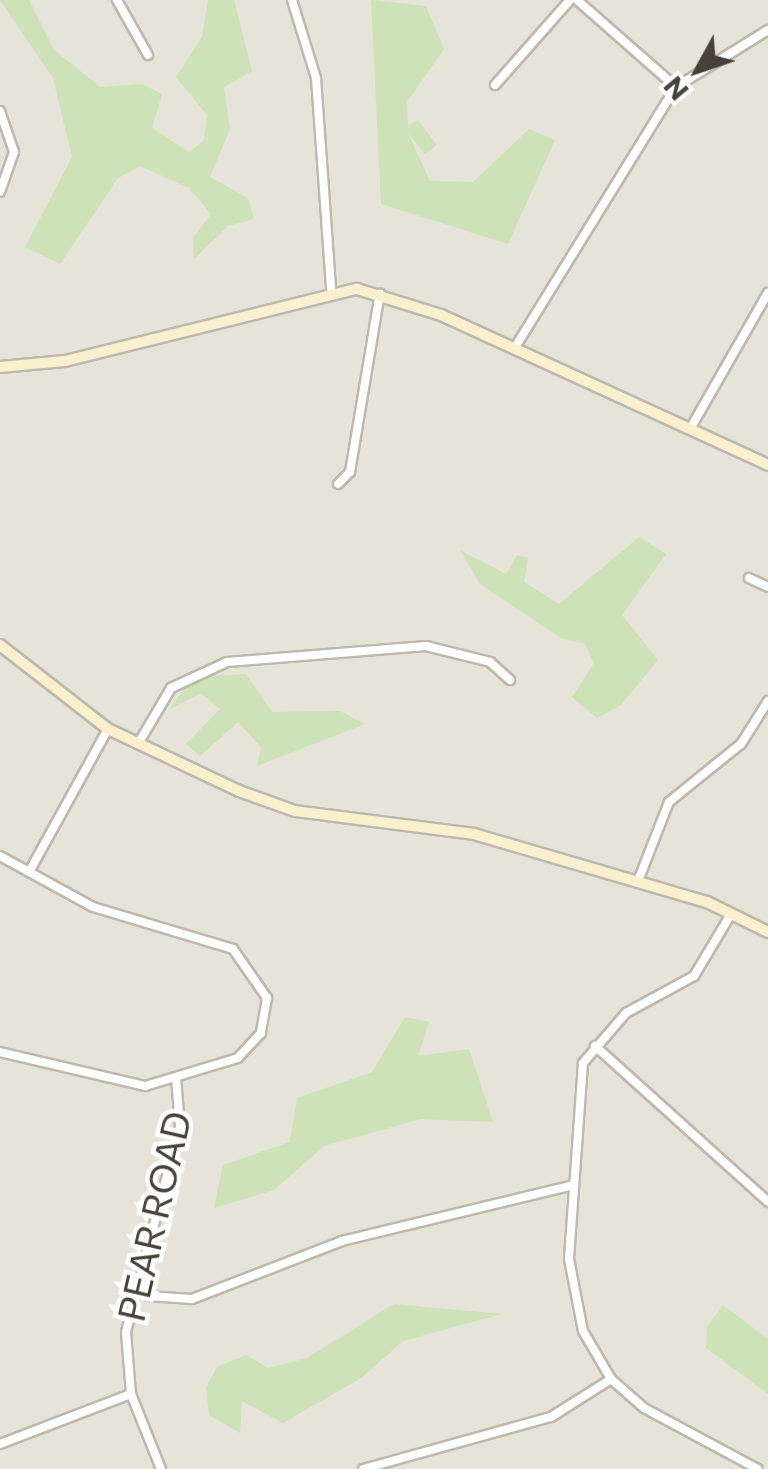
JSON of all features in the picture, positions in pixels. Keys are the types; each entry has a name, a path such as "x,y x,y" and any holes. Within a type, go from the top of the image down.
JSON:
{"street":[{"path":"117,0 148,55"},
{"path":"292,0 316,78 331,288"},
{"path":"494,85 574,0 676,87"},
{"path":"514,349 676,87 768,30"},
{"path":"0,110 14,152 0,192"},
{"path":"0,367 65,360 331,288 380,293 514,349 768,465"},
{"path":"338,484 350,472 380,293"},
{"path":"690,429 768,293"},
{"path":"749,578 768,588"},
{"path":"0,645 108,729 294,811 469,833 638,882 731,914 768,932"},
{"path":"138,744 172,688 227,662 426,646 490,662 510,680"},
{"path":"638,882 668,802 740,744 768,701"},
{"path":"29,872 108,729"},
{"path":"0,856 92,908 250,962 267,998 260,1034 238,1058 176,1077 127,1085 1,1056"},
{"path":"731,914 694,976 626,1012 595,1046 577,1078 570,1186 574,1306 611,1379 654,1414 758,1469"},
{"path":"595,1046 768,1202"},
{"name":"PEAR ROAD","path":"162,1469 130,1394 133,1295 180,1126 176,1077"},
{"path":"133,1295 192,1299 342,1241 570,1186"},
{"path":"363,1469 540,1421 611,1379"},
{"path":"0,1444 130,1394"}],"shaded area":[{"path":"0,0 768,0 768,1469 0,1469"}],"green space":[{"path":"0,0 29,0 54,50 100,87 142,84 162,94 152,128 189,152 204,140 207,115 176,77 202,37 208,0 234,0 252,71 224,87 230,129 210,177 248,198 254,219 228,226 194,259 193,238 211,214 189,188 140,166 118,178 60,264 25,247 72,157 53,78"},
{"path":"371,0 426,6 444,49 407,102 408,126 418,120 437,145 425,154 408,133 430,181 473,182 529,129 555,140 508,244 381,204"},
{"path":"639,537 666,554 622,615 658,660 621,705 597,718 572,697 594,663 585,644 561,638 480,584 460,550 506,574 517,555 528,558 524,582 559,604"},
{"path":"246,674 272,712 340,711 365,724 257,766 261,747 238,722 200,756 186,744 220,709 201,693 170,709 192,677"},
{"path":"405,1017 429,1022 418,1056 469,1049 493,1122 421,1119 324,1146 274,1190 214,1208 223,1165 290,1142 297,1098 372,1072"},
{"path":"394,1304 501,1314 403,1341 361,1378 283,1423 242,1401 240,1433 209,1415 206,1388 217,1367 246,1355 268,1368 307,1358"},
{"path":"723,1305 768,1339 768,1394 706,1348 707,1327"}]}
